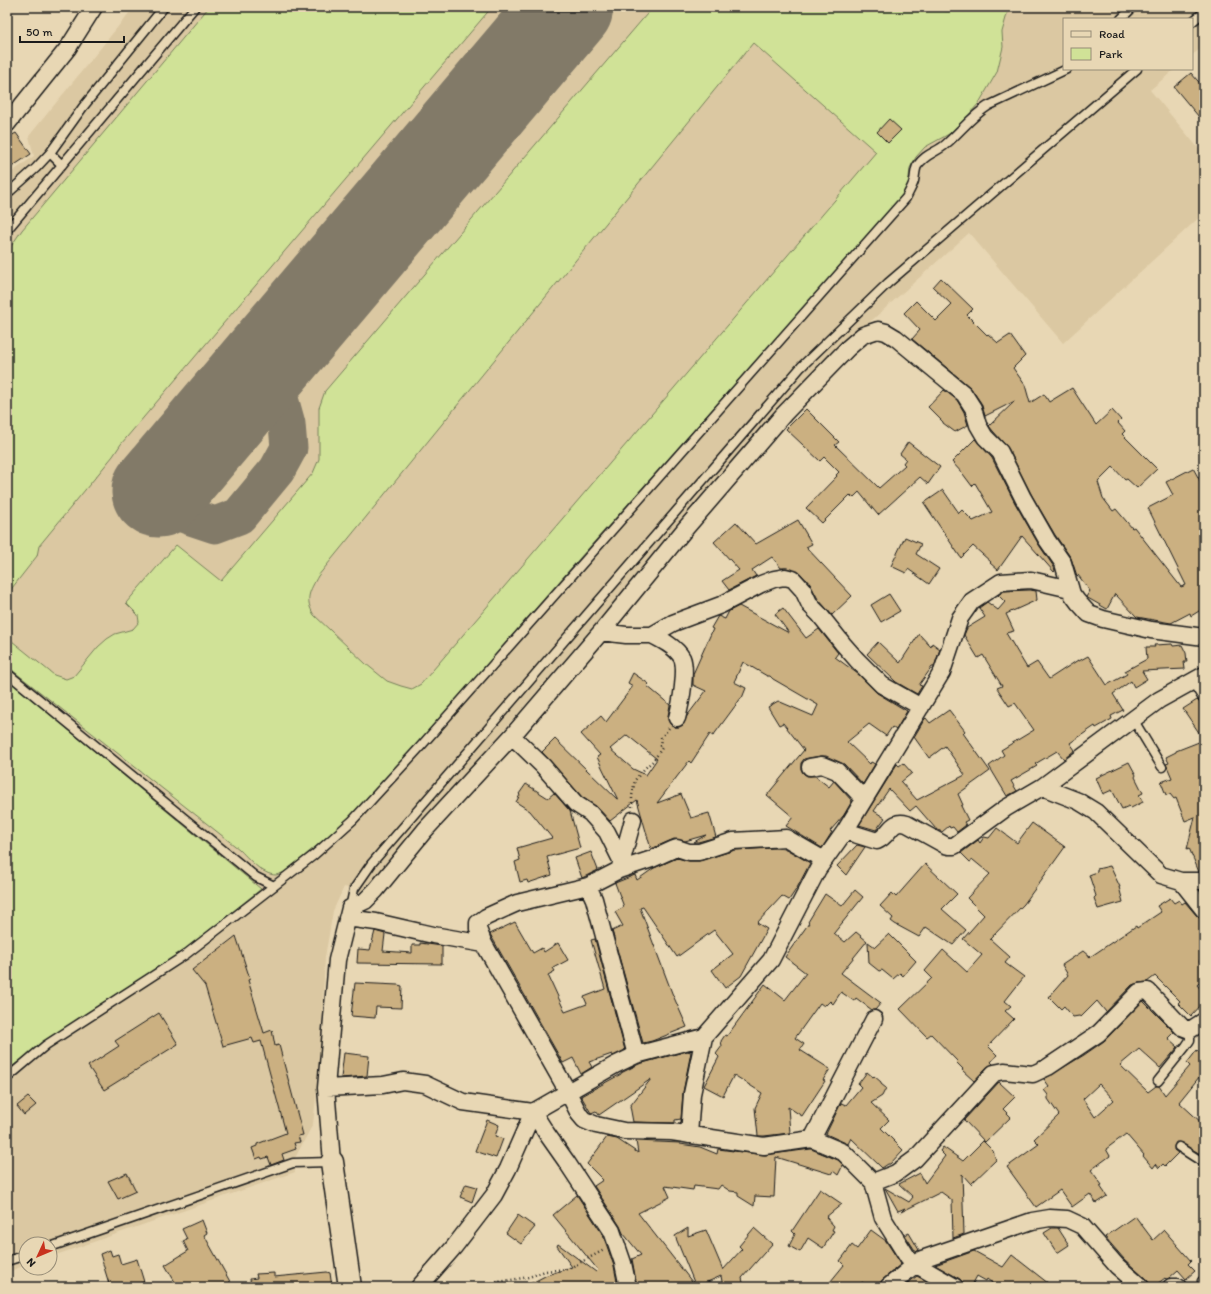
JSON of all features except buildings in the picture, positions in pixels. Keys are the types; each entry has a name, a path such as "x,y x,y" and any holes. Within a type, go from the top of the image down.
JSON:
{"street":[{"path":"7,124 68,48 94,7"},
{"path":"350,1287 332,1162 326,1088 337,960 348,913 365,901 376,890 425,830 512,736 601,632 685,529 784,414 848,348 863,335 878,330 886,332 896,338 964,394 973,408 978,425 985,437 1000,452 1035,520 1063,563 1070,589 1078,602 1089,614 1103,619 1151,630 1204,637"},
{"path":"652,635 673,623 721,605 761,584 785,577 792,579 803,590 810,605 857,660 882,685 921,707"},
{"path":"689,1135 692,1094 704,1037 771,960 824,860 845,831 942,672 960,618 972,601 1001,582 1031,580 1070,589"},
{"path":"601,632 626,635 652,635 668,643 682,658 684,675 677,718"},
{"path":"845,831 877,841 884,838 895,824 901,822 945,845 954,846 1006,808 1042,787 1159,700 1198,678"},
{"path":"512,736 543,766 576,804 590,813 607,832 621,866"},
{"path":"810,767 822,765 837,771 864,799"},
{"path":"1042,787 1078,800 1096,812 1161,875 1182,881 1204,881"},
{"path":"621,866 633,820"},
{"path":"824,860 786,838 733,841 699,852 689,852 677,848 652,859 621,866 588,886 517,903 486,917 478,923 478,929 484,944 568,1092 578,1114 584,1120 596,1125 624,1131 672,1132 764,1146 812,1139 842,1152 873,1182 883,1218 908,1258 915,1264 955,1287"},
{"path":"1182,881 1204,910"},
{"path":"588,886 594,899 636,1055"},
{"path":"348,913 376,922 433,935 484,944"},
{"path":"873,1182 896,1173 915,1159 994,1073 1004,1072 1033,1074 1048,1067 1099,1033 1139,992 1148,991 1182,1027 1190,1030 1204,1021"},
{"path":"812,1139 874,1019"},
{"path":"419,1287 454,1247 494,1195 508,1170 533,1112 615,1065 636,1055 704,1037"},
{"path":"326,1088 383,1085 402,1081 425,1084 463,1102 533,1112"},
{"path":"533,1112 546,1134 566,1161 612,1231 628,1287"},
{"path":"888,1287 922,1259 1032,1221 1050,1218 1066,1219 1082,1226 1117,1266 1140,1287"},
{"path":"1171,1287 1178,1287"}],"lane":[{"path":"7,194 50,153 83,107 164,7"},
{"path":"7,230 195,7"},
{"path":"1122,18 1133,7"},
{"path":"1193,21 1204,12"},
{"path":"7,1078 46,1045 185,955 314,855 353,820 421,746 906,198 914,182 916,168 923,159 929,153 936,151 946,144 977,114 988,106 1065,70"},
{"path":"348,913 354,889 372,863 801,367 888,283 1136,70"},
{"path":"50,153 62,165"},
{"path":"7,673 256,877 274,886"},
{"path":"1198,678 1204,700"},
{"path":"1133,719 1162,767"},
{"path":"1158,1081 1190,1040 1190,1030"},
{"path":"1179,1146 1204,1163"},
{"path":"58,1244 293,1163 332,1162"},
{"path":"7,1262 18,1258"}],"path":[{"path":"633,820 632,796 635,780 653,761 662,748 660,746 662,738 677,718"},
{"path":"468,1287 529,1277 546,1271 568,1269 616,1242"}],"shaded area":[{"path":"134,7 1204,7 1204,46 1193,54 1193,18 1063,18 1063,70 1174,70 1150,90 1204,155 1204,213 1063,343 969,233 851,339 785,404 362,894 354,889 344,887 333,911 325,957 320,1063 313,1124 293,1160 295,1172 58,1254 58,1236 18,1236 18,1268 10,1271 7,1287 7,176 34,156 29,136"}],"green space":[{"path":"209,7 492,7 121,444 113,456 39,546 37,556 12,588 7,597 7,252 22,230"},
{"path":"653,7 930,7 946,11 981,7 1009,7 1002,32 1003,47 997,72 979,103 964,120 949,134 925,147 916,157 910,168 908,187 903,195 351,817 285,872 276,875 261,869 239,849 7,666 7,637 54,675 66,679 74,676 98,647 107,639 115,634 133,629 139,622 138,615 126,603 176,545 221,581 313,473 319,459 319,408 325,391","holes":["753,43 876,152 421,684 412,689 387,681 366,664 314,615 309,604 309,595 318,576"]},
{"path":"7,679 261,889 182,952 82,1016 7,1070"}],"taxiway":[{"path":"219,418 204,426 184,428 164,445 159,465 169,495 188,516 215,525 239,516 277,470 289,448 287,424 269,359"}],"runway":[{"path":"158,491 567,7"}]}
